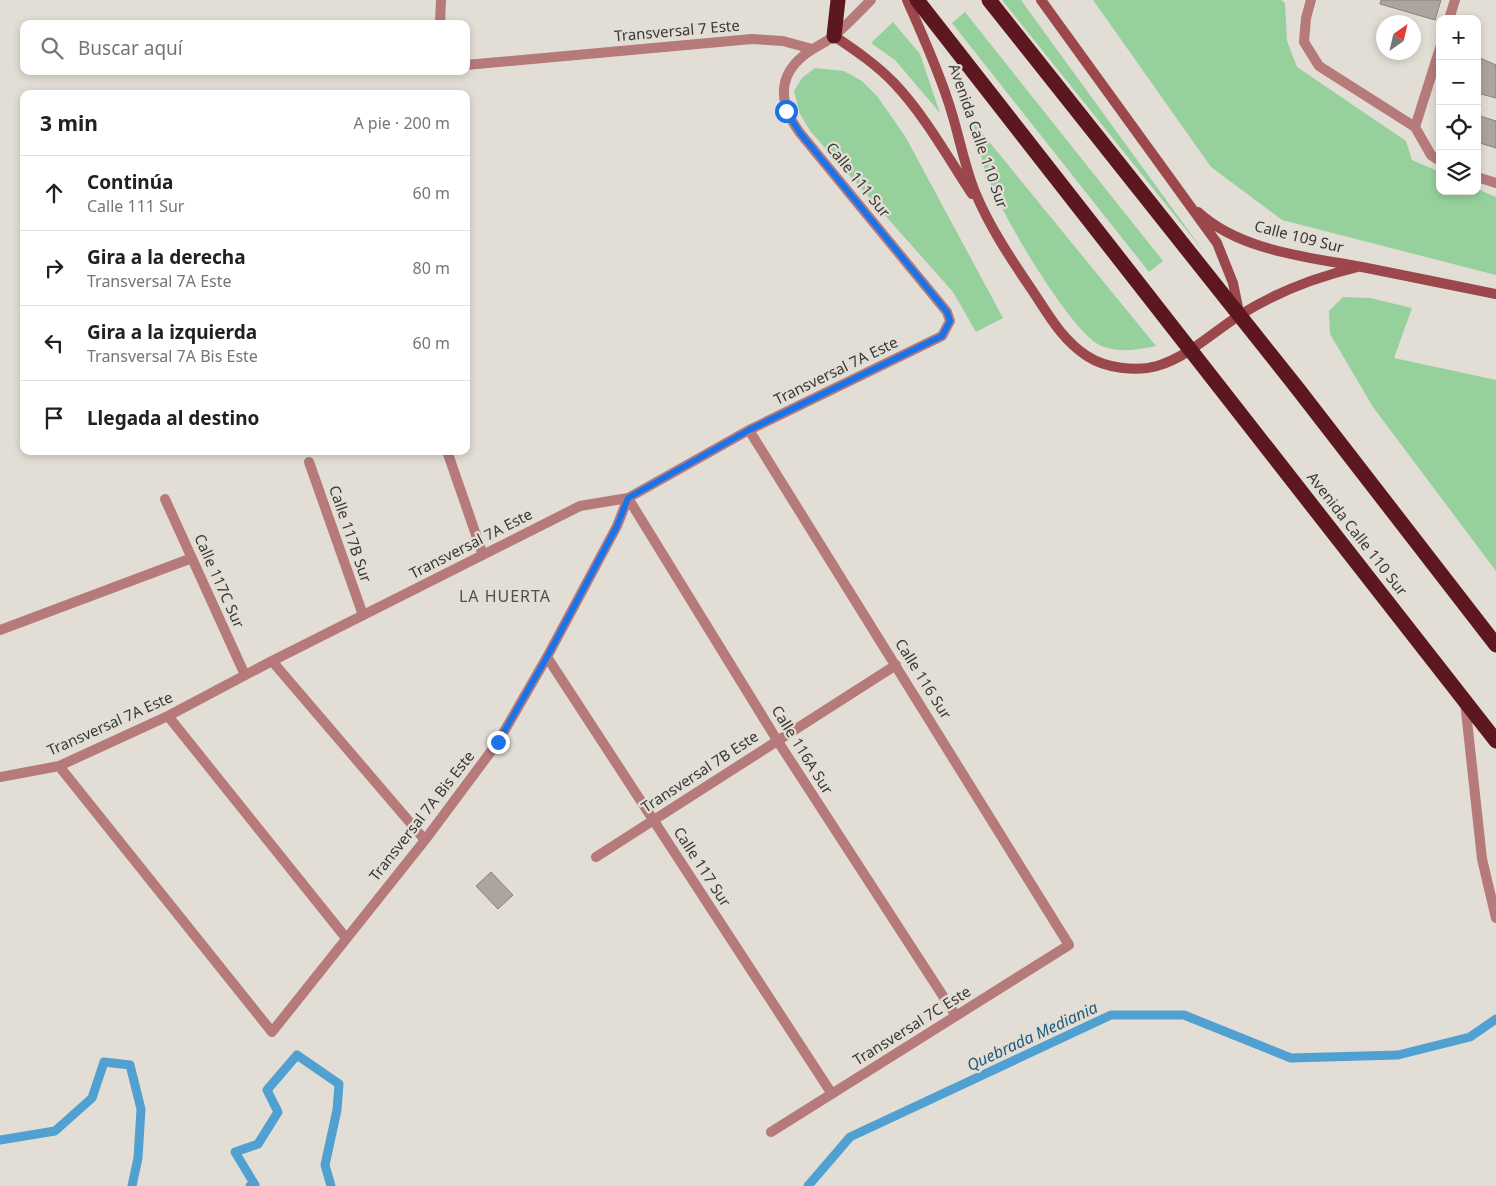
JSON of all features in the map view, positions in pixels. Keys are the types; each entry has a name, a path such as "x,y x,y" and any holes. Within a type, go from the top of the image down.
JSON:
{"highway":[{"path":"834,36 838,0"},
{"name":"Avenida Calle 110 Sur","path":"917,0 1496,741"},
{"path":"988,0 1239,315 1496,645"}],"street":[{"path":"440,20 441,0"},
{"path":"812,49 834,36 871,0"},
{"name":"Avenida Calle 110 Sur","path":"907,0 943,85 975,190 985,214 1000,243 1058,329 1088,357 1113,367 1141,368 1157,366 1190,348"},
{"path":"1041,0 1217,243 1227,265 1239,315"},
{"path":"1311,0 1306,18 1304,42 1319,66 1415,127 1431,155 1436,158"},
{"path":"1450,15 1455,0"},
{"path":"834,36 858,52 894,83 930,130 985,214"},
{"name":"Transversal 7 Este","path":"470,65 752,39 783,41 812,49"},
{"name":"Calle 111 Sur","path":"812,49 796,62 782,94 790,120 947,312 948,326"},
{"path":"1415,127 1436,60"},
{"path":"1481,177 1496,183"},
{"name":"Calle 109 Sur","path":"1184,199 1203,216 1238,236 1263,246 1496,294"},
{"name":"Calle 109 Sur","path":"1190,348 1239,315 1283,290 1321,276 1358,266"},
{"name":"Transversal 7A Este","path":"0,777 59,766 168,716 272,661 580,506 628,498 749,430 942,336 948,326"},
{"name":"Calle 116 Sur","path":"749,430 1070,945"},
{"path":"448,455 483,555"},
{"name":"Calle 117B Sur","path":"309,462 363,615"},
{"name":"Transversal 7A Bis Este","path":"59,766 272,1032 425,840 498,742 547,657 617,526 628,498"},
{"name":"Calle 116A Sur","path":"628,498 778,740 956,1016"},
{"name":"Calle 117C Sur","path":"165,499 245,675"},
{"path":"0,630 192,558"},
{"name":"Calle 117 Sur","path":"547,657 832,1094"},
{"path":"272,661 425,840"},
{"name":"Transversal 7B Este","path":"596,857 896,665"},
{"path":"1465,701 1482,859 1496,918"},
{"path":"168,716 346,938"},
{"name":"Transversal 7C Este","path":"771,1132 1070,945"}],"green space":[{"path":"1002,0 1021,0 1204,252"},
{"path":"1093,0 1281,0 1285,3 1287,41 1297,67 1406,141 1412,160 1436,170 1436,195 1481,195 1481,191 1496,197 1496,275 1282,220 1211,167"},
{"path":"965,12 1163,261 1149,272 952,23"},
{"path":"893,22 920,54 940,113 895,60 871,43"},
{"path":"815,68 844,71 862,81 877,96 905,136 1003,318 976,332 953,292 811,132 800,114 794,91 802,78"},
{"path":"973,122 1156,346 1126,350 1110,349 1096,343 1067,312 1033,263 992,188 985,170"},
{"path":"1343,297 1370,298 1412,308 1394,358 1496,380 1496,571 1373,407 1330,334 1329,311"}],"building":[{"path":"1381,0 1441,0 1435,20 1380,4"},
{"path":"1481,58 1496,65 1496,98 1481,94"},
{"path":"1481,116 1496,121 1496,148 1481,143"},
{"path":"491,872 513,895 498,909 476,886"}],"waterway":[{"name":"Quebrada Mediania","path":"808,1186 850,1137 1111,1015 1184,1015 1291,1058 1398,1055 1470,1037 1496,1019"},
{"path":"250,1186 255,1185 235,1152 258,1144 278,1112 267,1090 297,1055 339,1084 337,1110 325,1165 331,1186"},
{"path":"0,1140 55,1131 92,1098 104,1062 130,1065 141,1109 138,1158 132,1186"}],"district":[{"name":"LA HUERTA","path":"505,596"}],"route":[{"path":"498,742 547,657 617,526 628,498 749,430 942,336 948,326 950,321 947,312 800,133 786,111"}]}
